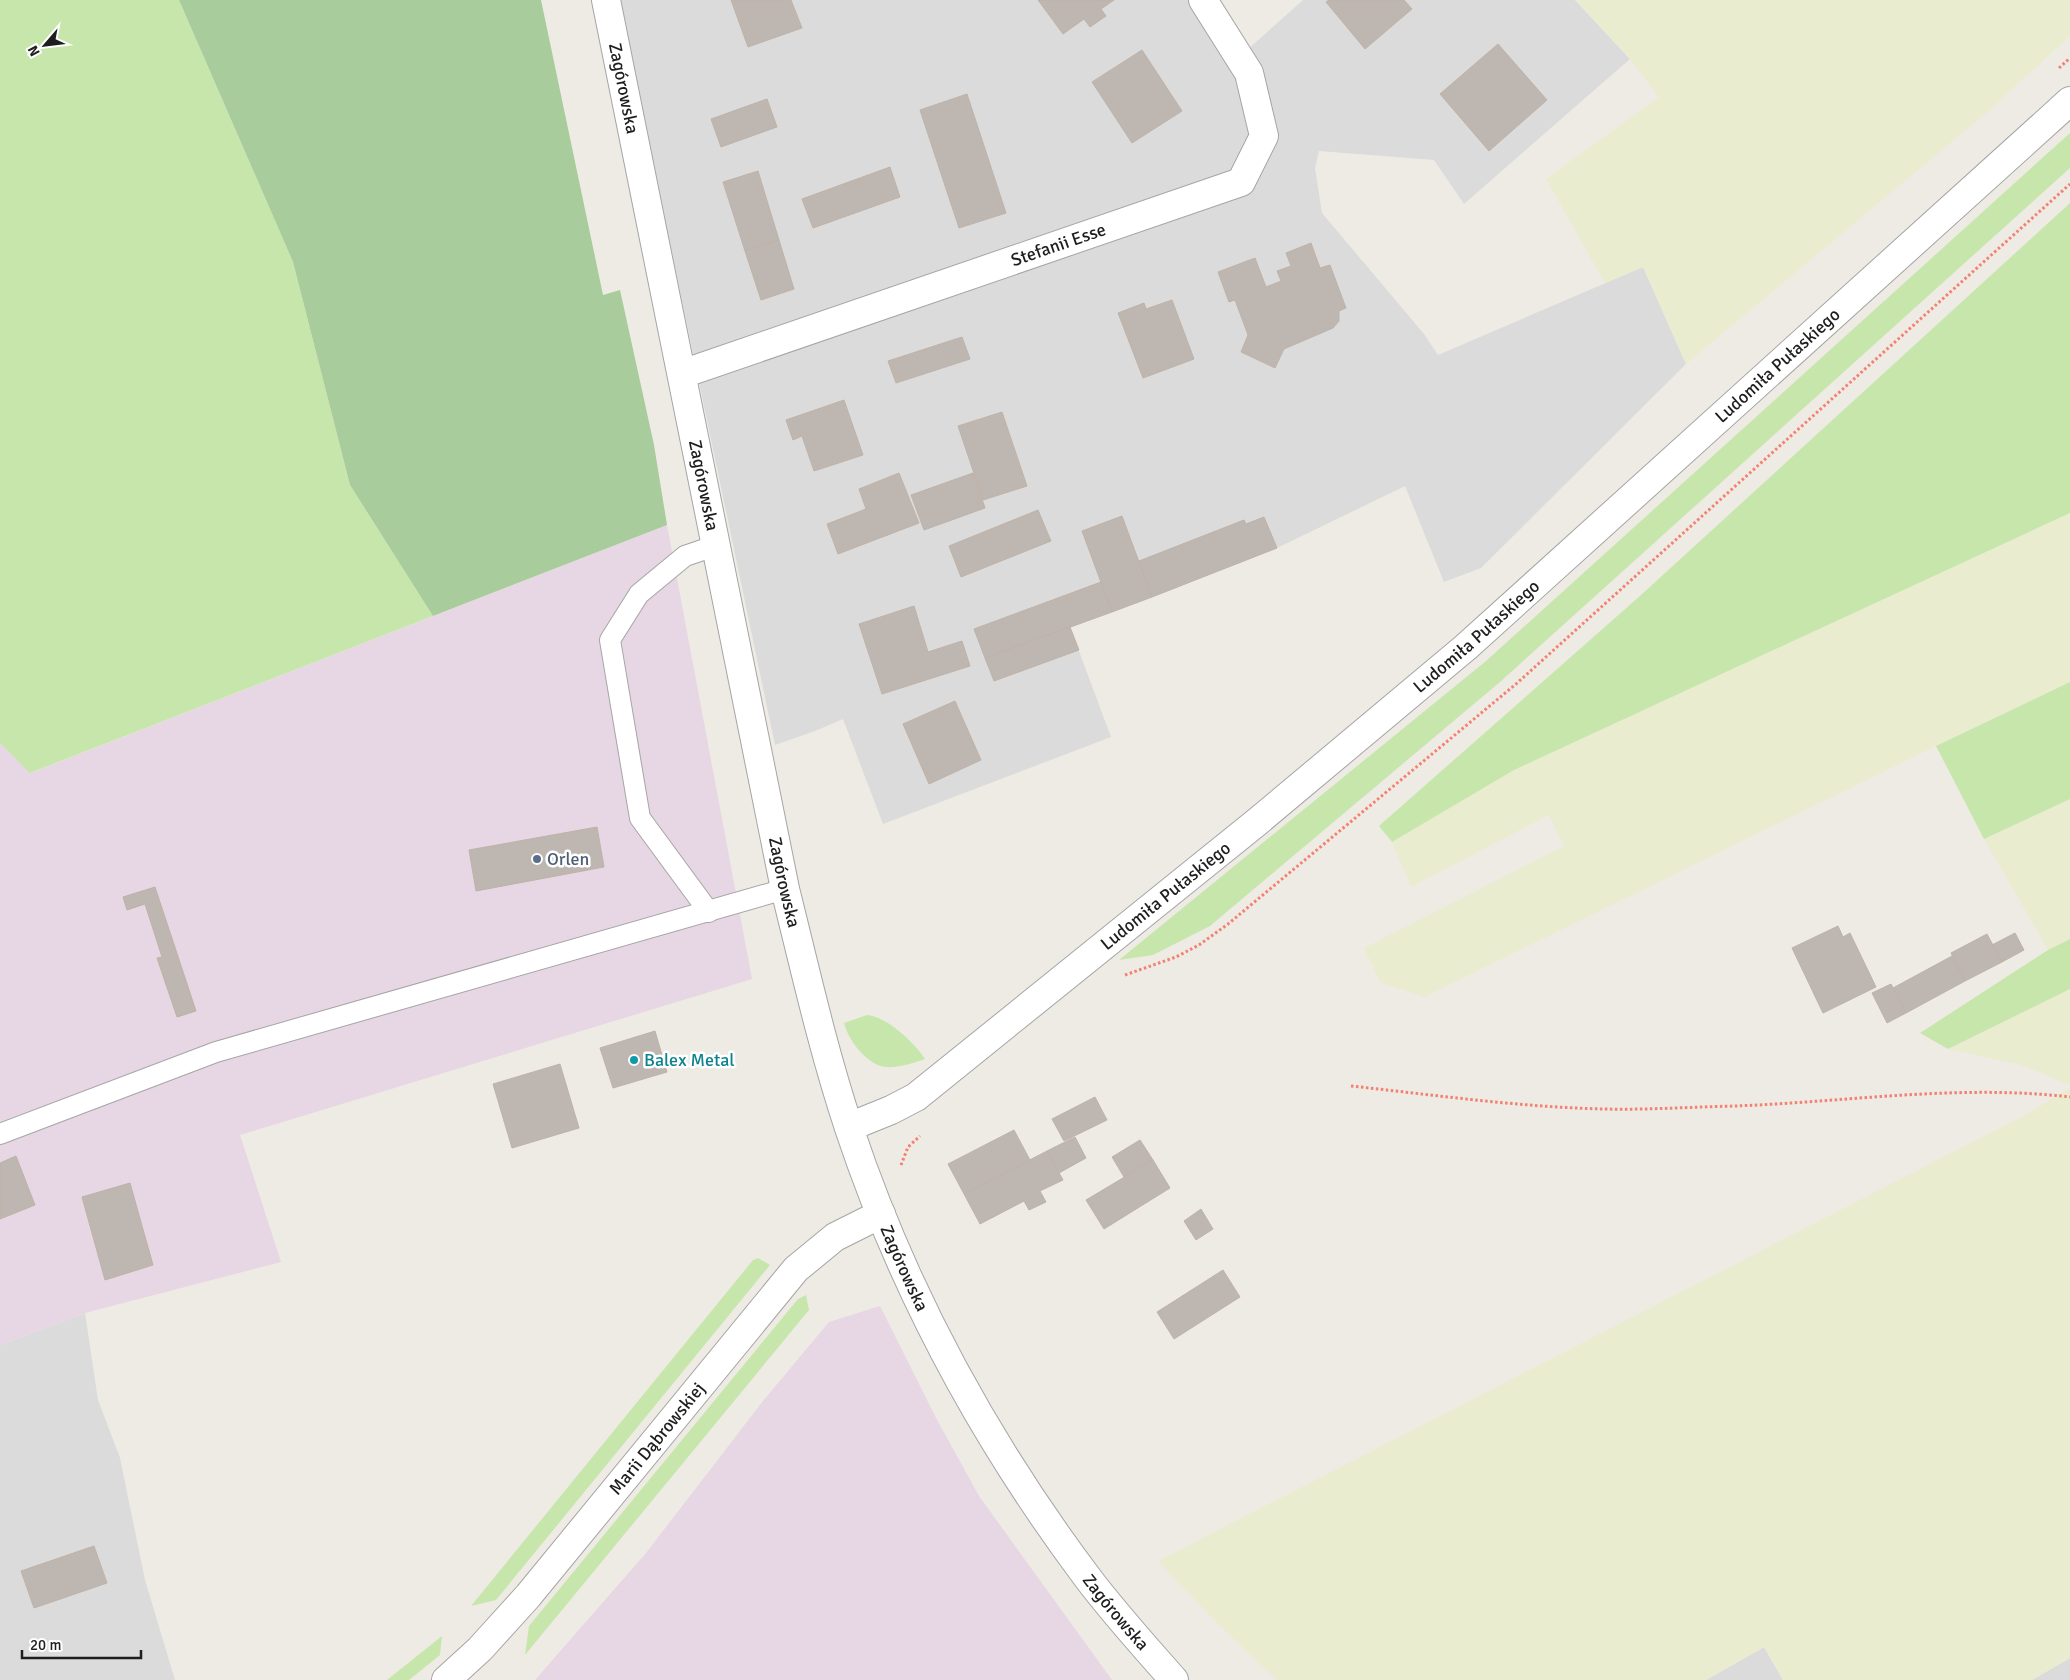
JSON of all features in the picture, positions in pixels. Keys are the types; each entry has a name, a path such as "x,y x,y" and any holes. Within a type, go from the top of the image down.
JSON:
{"street":[{"name":"Zagórowska","path":"606,0 785,890 816,1013 849,1127 881,1214 918,1300 956,1374 1000,1451 1088,1578 1174,1680"},
{"name":"Stefanii Esse","path":"682,374 1241,182 1264,136 1249,73 1203,0"},
{"name":"Ludomiła Pułaskiego","path":"849,1127 892,1110 923,1091 1257,822 1443,666 1676,459 2070,101"},
{"name":"Marii Dąbrowskiej","path":"446,1680 480,1649 528,1596 796,1269 835,1237 881,1214"}],"lane":[{"path":"709,912 640,818 610,640 639,594 685,556 717,545"},
{"path":"0,1134 216,1052 785,890"}],"path":[{"path":"1123,976 1176,957 1199,945 1228,924 1508,690 2070,184"},
{"path":"1351,1086 1489,1102 1603,1109 1736,1106 1904,1094 2040,1094 2070,1097"}],"shaded area":[{"path":"619,0 1215,0 1247,50 1303,0 1575,0 1630,59 1464,204 1434,160 1319,151 1315,168 1322,213 1424,334 1438,355 1643,267 1686,364 1481,568 1444,582 1405,486 1277,548 1070,627 1111,737 883,824 843,719 775,745"},
{"path":"667,525 752,979 240,1135 281,1262 85,1313 0,1345 0,743 31,773"},
{"path":"880,1306 936,1418 979,1496 1112,1680 535,1680 646,1553 763,1401 829,1322"},
{"path":"85,1313 98,1400 120,1458 145,1580 175,1680 0,1680 0,1345"},
{"path":"1764,1647 1783,1680 1706,1680"},
{"path":"2070,1658 2070,1680 2032,1680"}],"green space":[{"path":"0,0 179,0 293,262 350,485 433,616 30,773 0,743"},
{"path":"179,0 541,0 603,295 620,290 654,445 667,525 433,616 350,485 293,262"},
{"path":"1575,0 2070,0 2070,36 1984,115 1686,364 1643,267 1605,283 1546,179 1659,97 1630,59"},
{"path":"2070,133 2070,168 1500,682 1210,926 1153,955 1119,960 1486,661"},
{"path":"2070,203 2070,513 1514,770 1392,842 1379,826 1641,595"},
{"path":"2070,513 2070,682 1424,997 1380,982 1364,948 1564,846 1549,815 1411,887 1392,842 1514,770"},
{"path":"2070,682 2070,799 1984,839 1936,746"},
{"path":"2070,799 2070,939 2048,950 1984,839"},
{"path":"2070,939 2070,989 1948,1049 1920,1033 2048,950"},
{"path":"2070,989 2070,1085 2021,1065 1948,1049"},
{"path":"867,1015 883,1020 899,1031 925,1059 891,1067 879,1066 872,1062 854,1044 844,1023"},
{"path":"2070,1088 2070,1658 2032,1680 1783,1680 1764,1647 1706,1680 1277,1680 1218,1624 1158,1561 2025,1115"},
{"path":"758,1258 770,1265 496,1600 471,1606 753,1260"},
{"path":"806,1295 809,1310 525,1655 529,1626 798,1299"},
{"path":"442,1636 440,1655 409,1680 387,1680"}],"building":[{"path":"731,0 791,0 802,28 748,47"},
{"path":"1038,0 1114,0 1101,9 1106,16 1090,27 1084,19 1063,34"},
{"path":"1329,0 1404,0 1412,9 1365,49 1326,2"},
{"path":"1498,44 1547,100 1489,151 1440,94"},
{"path":"1142,50 1182,111 1132,143 1092,82"},
{"path":"967,94 1006,213 959,228 920,110"},
{"path":"767,99 777,127 721,147 711,119"},
{"path":"890,167 900,197 813,228 802,199"},
{"path":"758,171 779,240 745,251 723,182"},
{"path":"779,240 794,289 761,300 745,251"},
{"path":"1311,243 1320,268 1330,265 1346,308 1339,311 1339,321 1333,328 1284,349 1275,368 1241,352 1248,335 1235,300 1229,302 1218,272 1255,258 1266,287 1281,281 1277,271 1291,266 1286,253"},
{"path":"1172,300 1194,359 1143,378 1118,313 1144,303 1146,309"},
{"path":"962,337 970,359 896,383 888,361"},
{"path":"844,400 863,455 814,471 802,436 793,440 786,420"},
{"path":"1002,412 1027,486 983,500 958,426"},
{"path":"899,473 919,523 838,554 827,524 866,509 859,489"},
{"path":"973,473 985,508 924,530 911,495"},
{"path":"1038,510 1051,541 961,577 949,546"},
{"path":"1122,516 1152,597 1112,612 1082,531"},
{"path":"1264,517 1277,548 1152,597 1139,561 1244,520 1246,524"},
{"path":"1101,582 1112,612 985,658 974,629"},
{"path":"914,606 928,652 962,641 970,666 882,694 859,624"},
{"path":"1070,627 1079,650 994,681 985,658"},
{"path":"955,701 981,760 929,784 903,724"},
{"name":"Orlen","path":"597,827 604,867 476,891 469,850"},
{"path":"155,887 196,1011 177,1017 157,958 162,957 145,904 127,910 123,897"},
{"path":"1838,926 1843,937 1850,933 1876,987 1823,1013 1792,948"},
{"path":"2015,933 2024,950 2002,962 1992,945"},
{"path":"1987,934 2002,962 1965,981 1951,953"},
{"path":"1952,956 1965,981 1906,1013 1893,988"},
{"path":"1891,984 1906,1013 1887,1023 1872,993"},
{"name":"Balex Metal","path":"655,1031 667,1072 613,1088 600,1048"},
{"path":"560,1064 579,1128 512,1148 493,1084"},
{"path":"1095,1097 1107,1120 1064,1141 1052,1119"},
{"path":"1014,1130 1030,1160 964,1194 948,1164"},
{"path":"1075,1137 1086,1158 1059,1173 1047,1151"},
{"path":"1140,1140 1153,1160 1124,1177 1112,1157"},
{"path":"1047,1151 1063,1180 1040,1191 1046,1202 1029,1210 1024,1201 980,1224 964,1194"},
{"path":"16,1156 35,1205 0,1219 0,1163"},
{"path":"1153,1160 1170,1188 1104,1229 1086,1200"},
{"path":"130,1183 153,1265 105,1280 82,1197"},
{"path":"1201,1209 1213,1229 1196,1240 1184,1221"},
{"path":"1223,1270 1240,1297 1174,1339 1157,1312"},
{"path":"94,1546 107,1583 34,1608 21,1571"}],"place":[{"name":"Orlen","path":"537,859"},
{"name":"Balex Metal","path":"634,1060"}]}
